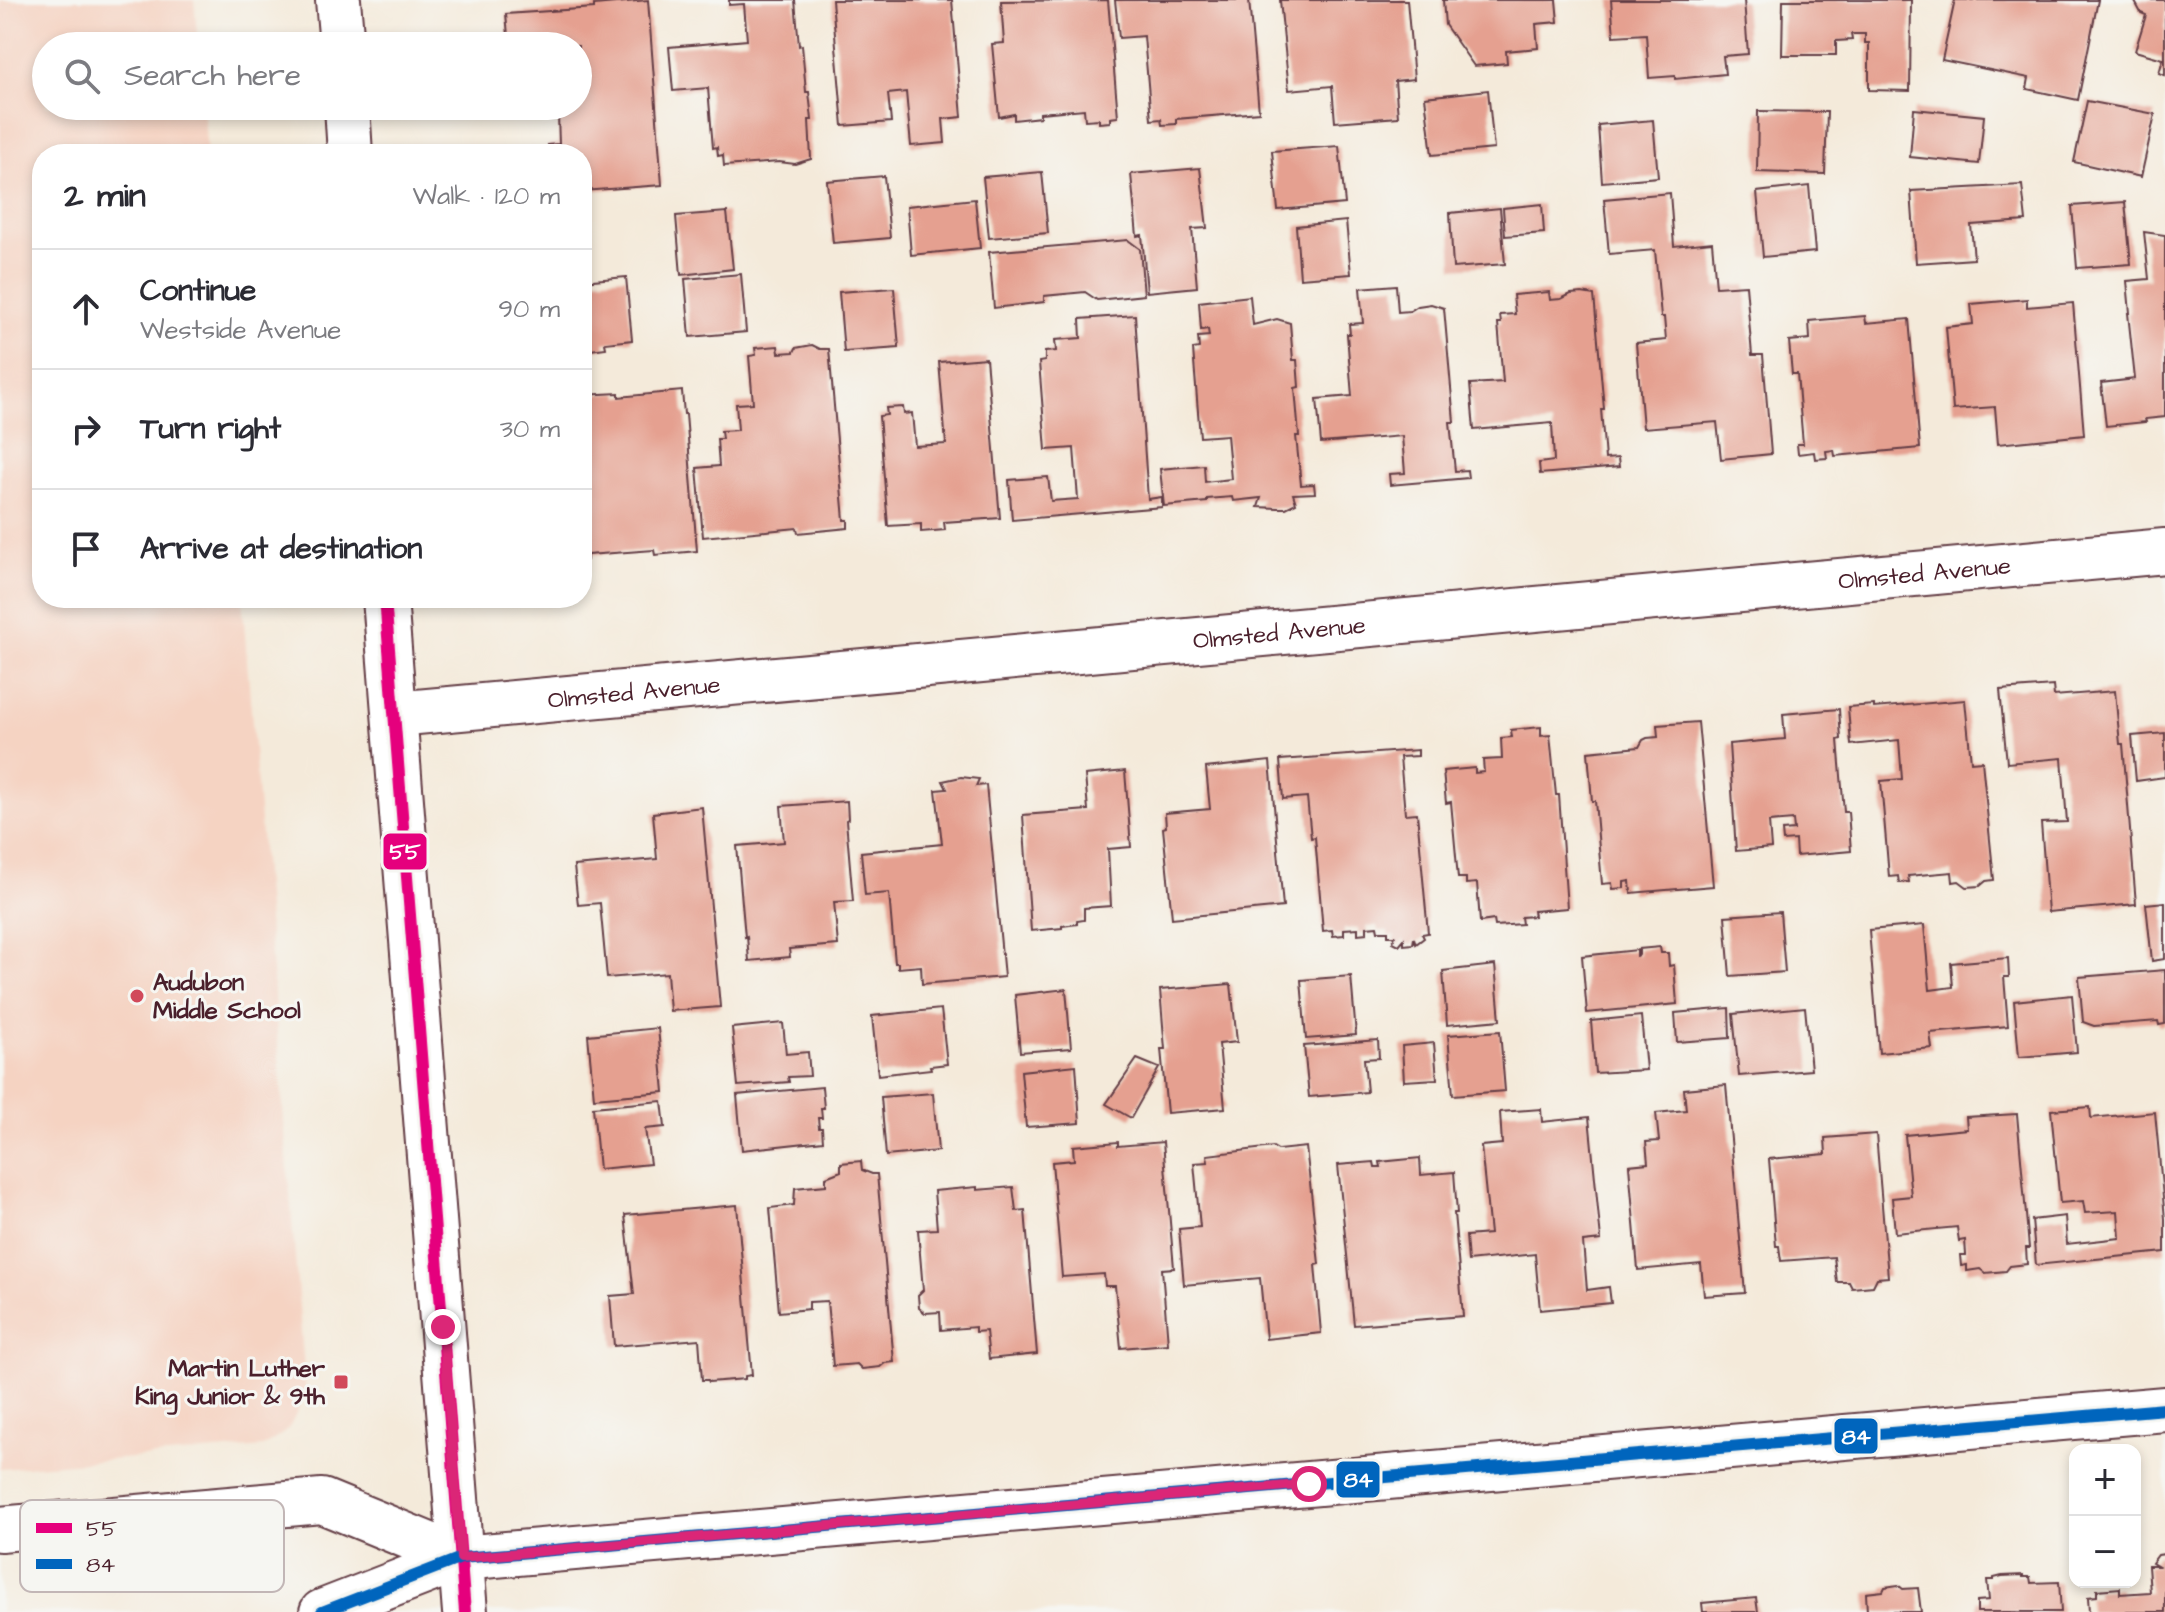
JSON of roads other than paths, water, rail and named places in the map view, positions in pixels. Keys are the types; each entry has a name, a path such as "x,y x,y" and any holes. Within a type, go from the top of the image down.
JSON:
{"street":[{"path":"338,0 341,32"},
{"path":"348,120 349,144"},
{"name":"Olmsted Avenue","path":"395,714 2165,551"},
{"path":"386,608 465,1612"},
{"path":"322,1612 461,1558 2165,1409"},
{"path":"284,1504 322,1501 461,1558"},
{"path":"0,1529 20,1527"}],"place":[{"name":"Audubon Middle School","path":"137,996"},
{"name":"Martin Luther King Junior & 9th","path":"341,1382"}]}
